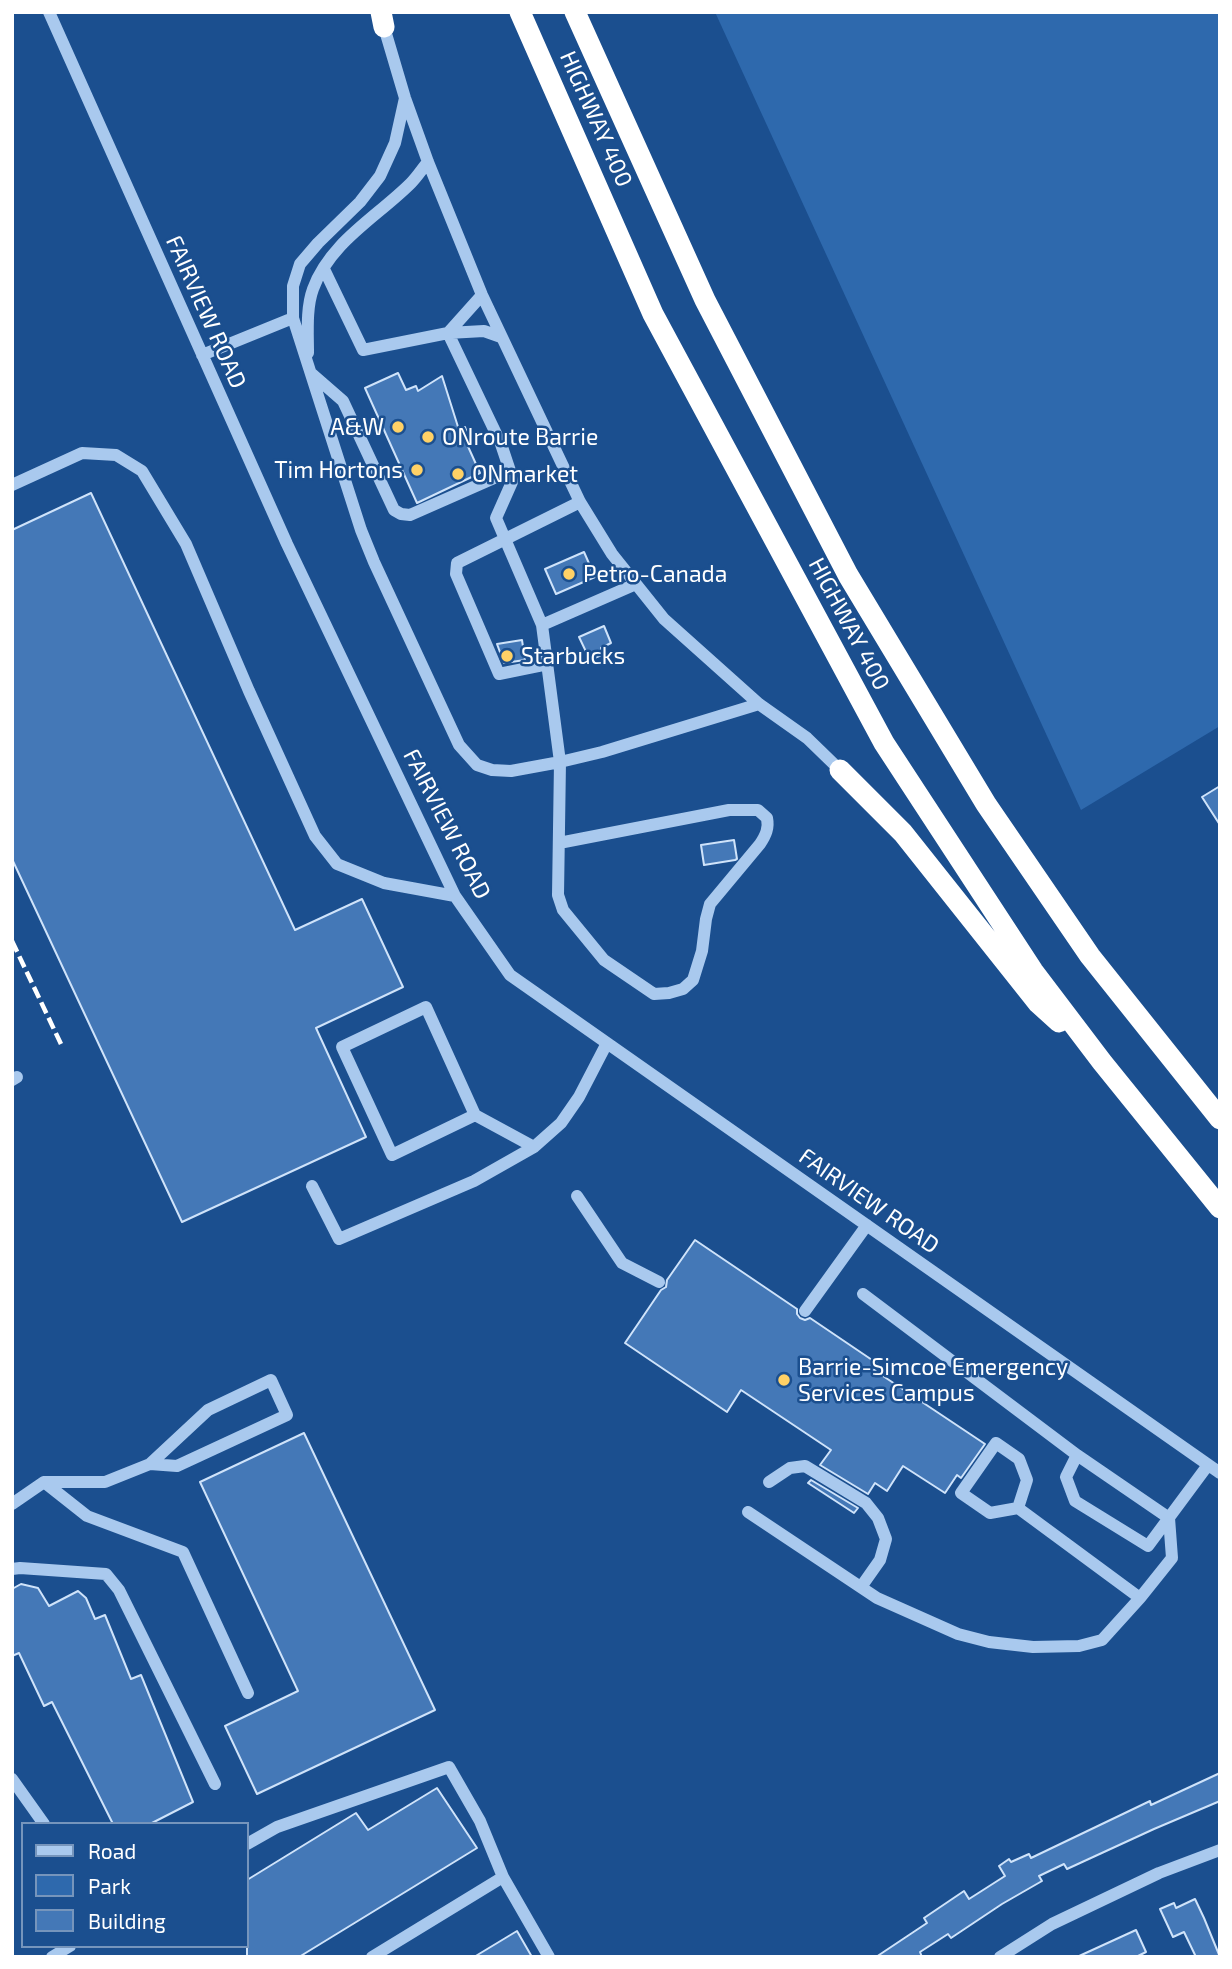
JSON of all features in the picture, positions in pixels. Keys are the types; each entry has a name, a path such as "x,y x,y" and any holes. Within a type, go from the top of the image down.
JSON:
{"highway":[{"name":"HIGHWAY 400","path":"520,12 653,314 884,743 1033,971 1102,1062 1220,1208"},
{"name":"HIGHWAY 400","path":"575,12 705,300 848,575 986,804 1090,956 1220,1119"},
{"path":"840,770 903,833 1038,1003 1102,1062"}],"street":[{"name":"FAIRVIEW ROAD","path":"49,12 287,544 455,896 510,975 1220,1473"},
{"path":"383,20 405,98 428,162 482,295 580,502 612,554 664,619 759,704 807,738 840,770"},
{"path":"405,98 395,143 380,176 360,202 300,264 293,286 293,317 361,530 417,658 459,745 477,765 492,770 511,771 602,752 759,704"},
{"path":"428,162 412,183 336,250 324,269 310,301 310,368 343,401 394,510 401,514 410,515 510,471"},
{"path":"324,269 363,350 448,333 484,331 501,337"},
{"path":"448,333 482,295"},
{"path":"202,355 293,317"},
{"path":"448,333 501,444 510,471 512,482 496,518 542,625 560,762 558,888 563,910 604,960 654,994 683,989 693,980 702,951 710,904 760,844 768,825 767,818 758,810 729,810 559,843"},
{"path":"12,485 82,453 116,455 142,471 186,544 315,836 337,864 384,883 455,896"},
{"path":"548,664 499,674 456,574 457,563 580,502"},
{"path":"542,625 636,584"},
{"path":"475,1115 392,1155 342,1047 426,1007 475,1115 534,1147"},
{"path":"312,1186 339,1240 474,1181 534,1147 561,1123 579,1097 607,1043"},
{"path":"577,1196 622,1263 659,1282"},
{"path":"805,1311 867,1225"},
{"path":"863,1294 1077,1455 1169,1518"},
{"path":"12,1504 44,1482 105,1482 150,1464 208,1410 271,1380 288,1415 177,1466 150,1464"},
{"path":"1017,1508 1027,1480 1020,1459 996,1443 961,1493 990,1513 1017,1508 1140,1598"},
{"path":"1077,1455 1066,1477 1075,1501 1148,1546 1208,1465"},
{"path":"769,1482 790,1468 805,1466 866,1503 878,1518 886,1539 880,1560 861,1587"},
{"path":"44,1482 87,1516 183,1552 248,1693"},
{"path":"748,1512 877,1598 958,1634 989,1642 1033,1647 1079,1646 1102,1640 1172,1558 1169,1518"},
{"path":"12,1569 20,1567 106,1574 119,1590 215,1784"},
{"path":"248,1843 277,1827 449,1767 480,1821 503,1877 549,1957"},
{"path":"12,1779 43,1822"},
{"path":"1000,1957 1052,1924 1159,1872 1220,1850"},
{"path":"372,1957 503,1877"}],"green space":[{"path":"715,12 1220,12 1220,726 1081,810"}],"building":[{"name":"ONroute Barrie","path":"398,373 406,390 416,386 418,391 442,376 459,430 465,427 470,440 466,442 480,473 417,503 365,388"},
{"path":"91,493 295,930 362,899 403,987 316,1028 366,1137 182,1222 12,859 12,530"},
{"path":"584,552 595,577 556,594 545,569"},
{"path":"604,626 611,643 601,648 604,654 590,660 579,637"},
{"path":"522,640 525,660 504,663 497,644"},
{"path":"1220,786 1220,825 1202,797"},
{"path":"734,840 737,859 704,865 701,845"},
{"name":"Barrie-Simcoe Emergency Services Campus","path":"695,1240 797,1309 800,1318 810,1318 878,1364 874,1370 985,1444 961,1478 957,1475 945,1493 903,1466 887,1491 875,1483 868,1494 820,1465 831,1450 741,1390 727,1412 625,1343 661,1290 666,1287 667,1280"},
{"path":"304,1433 435,1710 257,1794 225,1726 298,1691 200,1482"},
{"path":"811,1480 858,1508 854,1513 808,1483"},
{"path":"21,1584 38,1588 49,1606 78,1591 86,1598 95,1619 105,1615 131,1679 141,1675 193,1802 154,1822 112,1822 52,1702 44,1706 19,1653 12,1656 12,1589"},
{"path":"1220,1773 1220,1801 1067,1869 1064,1864 1039,1876 1042,1881 951,1938 948,1934 920,1952 922,1957 876,1957 927,1923 924,1918 964,1891 969,1899 1005,1876 999,1866 1009,1859 1011,1862 1029,1854 1031,1858 1150,1801 1151,1805"},
{"path":"437,1788 477,1848 299,1957 247,1957 248,1879 356,1813 368,1830"},
{"path":"1195,1899 1220,1957 1196,1957 1184,1932 1173,1937 1160,1909 1174,1903 1176,1908"},
{"path":"1136,1930 1146,1952 1136,1957 1077,1957"},
{"path":"517,1931 532,1957 474,1957"}],"railway":[{"path":"12,941 61,1044"}],"place":[{"name":"A&W","path":"398,427"},
{"name":"ONroute Barrie","path":"428,437"},
{"name":"Tim Hortons","path":"417,470"},
{"name":"ONmarket","path":"458,474"},
{"name":"Petro-Canada","path":"569,574"},
{"name":"Starbucks","path":"507,656"},
{"name":"Barrie-Simcoe Emergency Services Campus","path":"784,1380"}]}
